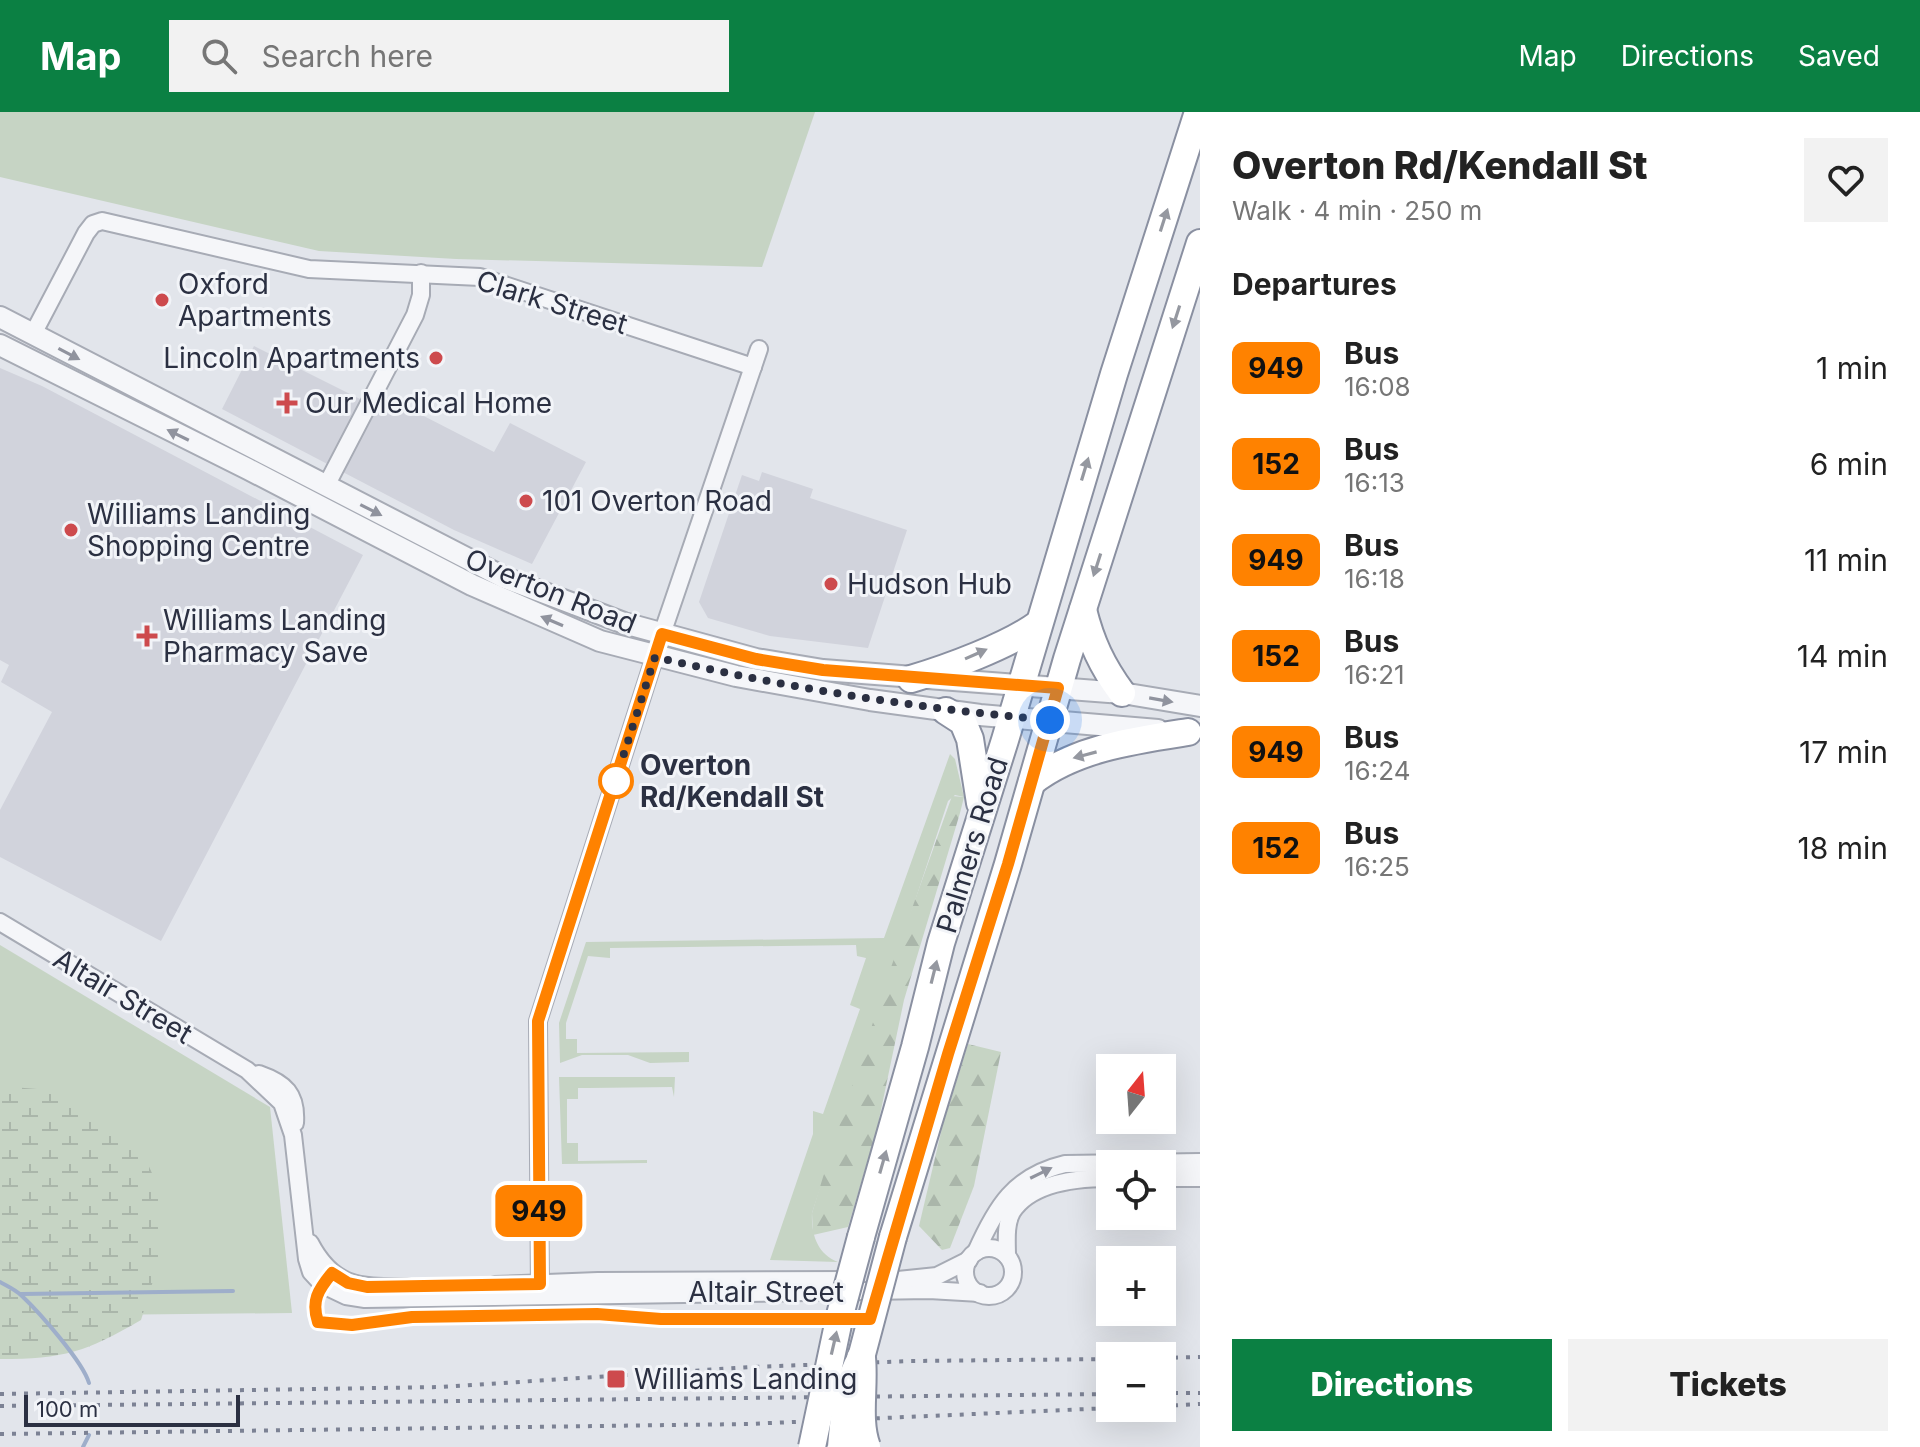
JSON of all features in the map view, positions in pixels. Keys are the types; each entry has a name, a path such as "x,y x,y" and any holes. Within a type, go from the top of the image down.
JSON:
{"highway":[{"name":"Palmers Road","path":"812,1447 840,1315 941,943 1114,374 1198,112"},
{"name":"Palmers Road","path":"841,1447 848,1389 861,1358 893,1237 1058,688 1200,243"},
{"path":"1083,610 1092,644 1103,667 1122,693"},
{"path":"911,679 939,671 1021,636 1038,624"},
{"path":"946,711 963,722 970,739 981,811"},
{"path":"1032,782 1050,768 1072,758 1150,738 1194,733"},
{"path":"861,1358 862,1423 866,1447"}],"street":[{"path":"1185,112 1188,144"},
{"name":"Clark Street","path":"33,334 86,233 93,224 102,221 309,269 472,275 490,279 753,367"},
{"path":"326,486 415,315 421,295 421,273"},
{"name":"Overton Road","path":"0,317 505,578 624,623 756,659 823,670 1122,693 1200,706"},
{"name":"Overton Road","path":"0,345 472,585 600,641 655,657 792,686 946,711 1194,733"},
{"path":"540,1290 538,1021 662,634 759,349"},
{"name":"Altair Street","path":"0,922 247,1070 282,1103 293,1135 307,1259 313,1275 323,1285 346,1296 365,1299 540,1290 915,1280 937,1276 972,1256"},
{"path":"1096,1178 1053,1184 1028,1197 1013,1212 1007,1226 1007,1256 1013,1272 1008,1287 995,1295 980,1293 967,1279 972,1256 1006,1196 1047,1169 1065,1164 1200,1162"},
{"path":"1176,1178 1200,1178"},
{"path":"972,1256 992,1248 1007,1256"},
{"name":"Altair Street","path":"540,1290 929,1290 980,1293"}],"shaded area":[{"path":"254,346 368,403 375,391 494,452 510,423 586,462 532,564 454,530 222,409"},
{"path":"0,368 42,386 363,555 161,941 0,857 0,810 52,712 1,682 9,665 0,660"},
{"path":"762,472 813,489 810,498 907,530 868,648 770,636 708,618 699,602 742,475 759,481"}],"green space":[{"path":"0,112 815,112 762,267 456,259 319,251 0,177"},
{"path":"950,754 955,759 964,797 955,795 948,801 812,1213 820,1249 838,1262 770,1260 813,1134 813,1111 823,1114 860,1009 850,1005 866,958 857,956 856,945 610,948 610,958 588,956 566,1023 566,1039 577,1039 577,1053 689,1052 689,1062 650,1063 628,1055 582,1055 560,1063 559,1023 586,942 884,938"},
{"path":"952,796 964,797 904,1000 877,1129 848,1227 813,1235 812,1213 827,1164 889,973"},
{"path":"0,945 270,1107 292,1313 0,1316"},
{"path":"968,1044 1001,1052 974,1186 950,1248 942,1250 919,1226 943,1124"},
{"path":"559,1077 675,1077 674,1097 672,1087 578,1088 578,1099 567,1099 567,1143 578,1143 578,1161 647,1160 647,1163 562,1164"},
{"path":"0,1086 37,1089 86,1107 141,1149 161,1193 161,1255 141,1320 105,1340 74,1352 0,1359"}],"waterway":[{"path":"0,1282 20,1294 49,1325 70,1350 89,1383"},
{"path":"21,1294 233,1291"},
{"path":"83,1447 89,1435"}],"railway":[{"path":"1176,1358 1200,1357"},
{"path":"0,1394 440,1387 752,1367 1096,1359"},
{"path":"1176,1393 1200,1393"},
{"path":"0,1406 1096,1394"},
{"path":"1176,1405 1200,1404"},
{"path":"0,1434 748,1424 1096,1409"}],"bus line":[{"name":"949","path":"662,634 756,659 823,670 1058,688 870,1319 661,1319 597,1314 412,1317 352,1325 318,1322 313,1307 316,1296 332,1273 348,1283 367,1287 540,1284 538,1021 662,634"}],"place":[{"name":"Oxford Apartments","path":"162,300"},
{"name":"Lincoln Apartments","path":"436,358"},
{"name":"Our Medical Home","path":"287,403"},
{"name":"101 Overton Road","path":"526,501"},
{"name":"Williams Landing Shopping Centre","path":"71,530"},
{"name":"Hudson Hub","path":"831,584"},
{"name":"Williams Landing Pharmacy Save","path":"147,636"},
{"name":"Overton Rd/Kendall St","path":"616,781"},
{"name":"Williams Landing","path":"616,1379"}],"route":[{"path":"616,781 613,788 655,657 736,676 870,700 1050,720"}]}
